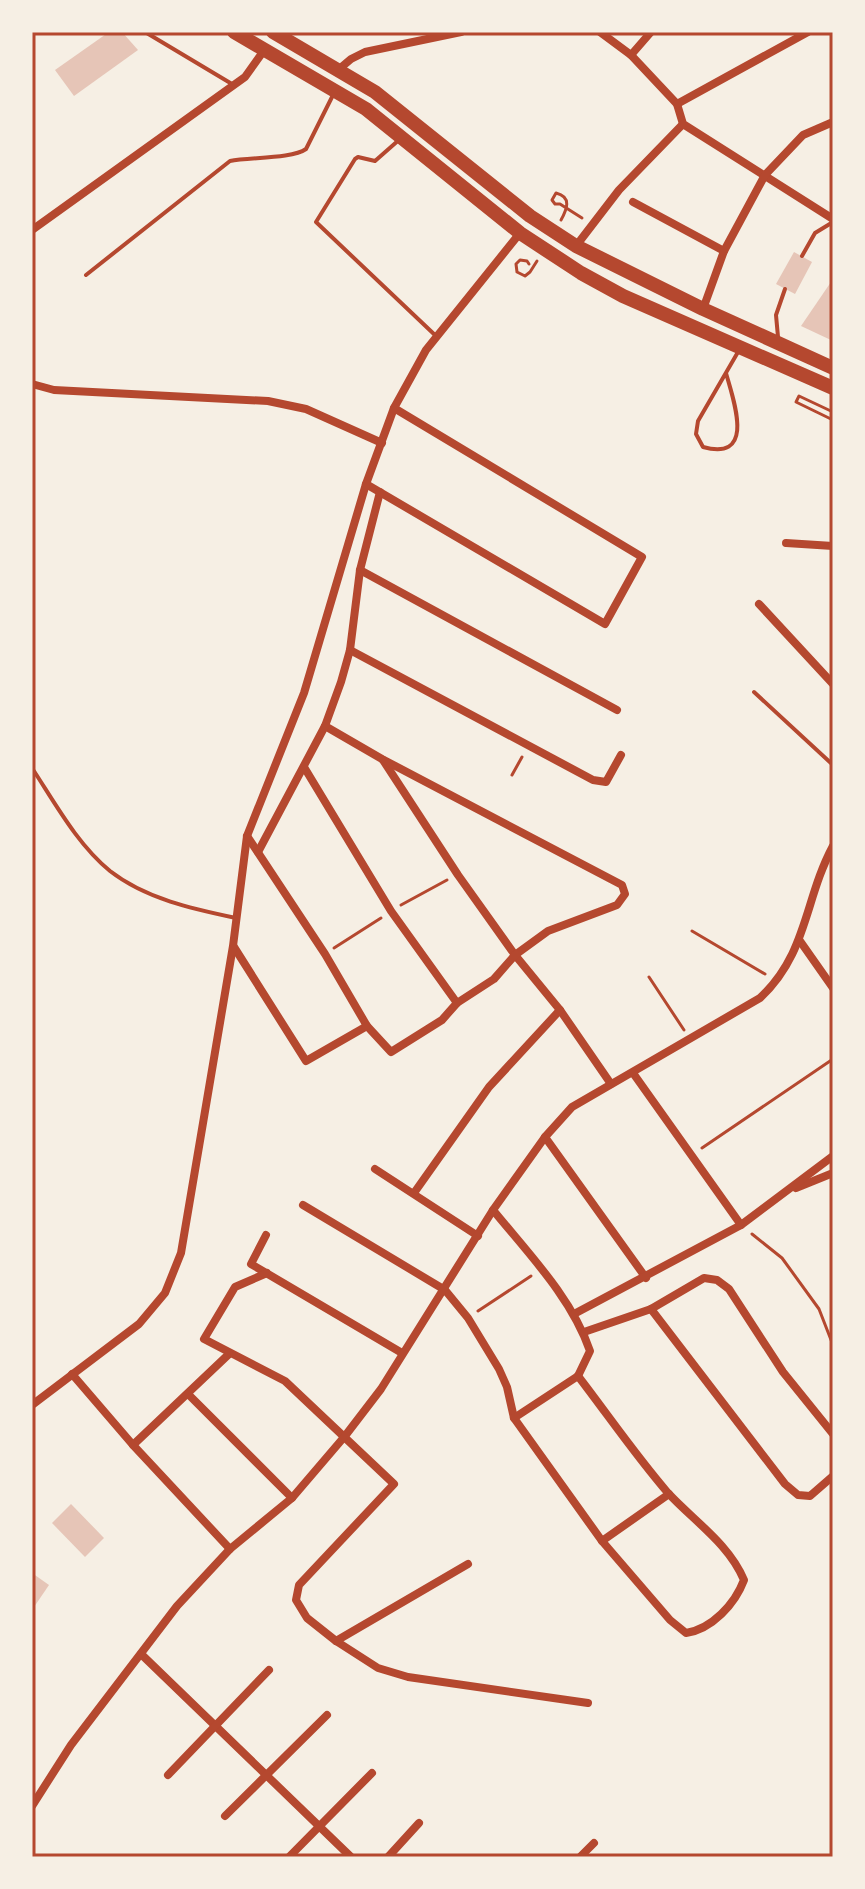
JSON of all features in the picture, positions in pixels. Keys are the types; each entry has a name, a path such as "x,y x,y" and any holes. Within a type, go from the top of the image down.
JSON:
{"highway":[{"path":"234,32 366,109 520,233 623,296 833,388"},
{"path":"273,32 375,92 530,216 576,246 703,309 833,368"}],"street":[{"path":"338,70 365,52 461,32"},
{"path":"600,32 631,55 677,104 683,124 833,220"},
{"path":"631,55 651,32"},
{"path":"677,104 808,32"},
{"path":"32,230 245,77 265,49"},
{"path":"703,309 724,251 765,175 803,135 833,122"},
{"path":"576,246 591,224 683,124"},
{"path":"633,202 724,251"},
{"path":"32,1405 139,1324 165,1293 181,1253 233,946 247,836 304,693 366,484 394,408 436,336 520,233"},
{"path":"32,384 54,390 268,401 306,409 382,443"},
{"path":"366,484 605,624 642,557 394,408"},
{"path":"258,852 325,726 341,682 350,650 360,570 380,492"},
{"path":"786,543 833,546"},
{"path":"360,570 617,710"},
{"path":"759,604 833,684"},
{"path":"350,650 602,783 606,782 621,755"},
{"path":"247,836 325,954 367,1026 391,1052 442,1020 457,1003 494,979 515,955 548,931 617,905 625,894 622,885 325,726"},
{"path":"382,759 458,875 515,955 560,1010 611,1084"},
{"path":"304,767 391,911 457,1003"},
{"path":"32,1806 71,1745 177,1606 230,1549 292,1498 345,1436 381,1389 493,1210 545,1137 572,1107 760,998 778,982 800,941 833,846"},
{"path":"800,941 833,988"},
{"path":"233,946 306,1061 367,1026"},
{"path":"414,1193 489,1087 560,1010"},
{"path":"633,1073 741,1225"},
{"path":"545,1137 646,1278"},
{"path":"574,1314 741,1225 833,1156"},
{"path":"375,1169 478,1236"},
{"path":"780,1194 833,1173"},
{"path":"303,1205 445,1290 468,1318 499,1369 514,1418 602,1541 670,1620 686,1633 703,1631 738,1596 744,1580 738,1565 696,1518 669,1494 578,1376"},
{"path":"493,1210 574,1314 590,1351 578,1376 514,1418"},
{"path":"266,1235 251,1264 402,1353"},
{"path":"267,1273 235,1287 204,1339 285,1381 394,1484 299,1585 296,1600 307,1618 378,1668 408,1677 588,1703"},
{"path":"584,1332 651,1309 704,1278 717,1280 729,1289 783,1372 833,1434"},
{"path":"651,1309 785,1484 798,1495 810,1496 833,1476"},
{"path":"133,1445 229,1354"},
{"path":"72,1374 230,1549"},
{"path":"189,1395 292,1498"},
{"path":"602,1541 669,1494"},
{"path":"336,1641 468,1564"},
{"path":"141,1654 351,1857"},
{"path":"168,1775 269,1670"},
{"path":"225,1816 327,1715"},
{"path":"289,1857 372,1773"},
{"path":"388,1857 419,1823"},
{"path":"580,1857 594,1843"}],"lane":[{"path":"145,32 234,85"},
{"path":"86,275 230,161 298,154 306,149 335,91"},
{"path":"402,137 375,161 355,159 316,222 436,336"},
{"path":"802,256 815,233 833,220"},
{"path":"779,343 776,315 785,289"},
{"path":"726,373 739,421 729,446 717,451 703,447 696,434 698,421 741,346"},
{"path":"754,692 833,765"},
{"path":"32,768 80,840 109,870 133,886 190,908 236,918"}],"path":[{"path":"560,204 591,224"},
{"path":"833,412 799,396 796,402 833,420"},
{"path":"512,775 529,745"},
{"path":"692,931 778,982"},
{"path":"649,977 691,1039"},
{"path":"692,1154 833,1059"},
{"path":"741,1225 782,1258 819,1309 833,1345"},
{"path":"468,1318 541,1270"}],"building":[{"path":"109,32 122,32 138,50 74,96 55,70"},
{"path":"794,252 812,262 795,294 776,284"},
{"path":"833,279 833,341 801,326"},
{"path":"71,1504 104,1538 85,1557 52,1523"},
{"path":"32,1573 49,1585 32,1610"}]}
